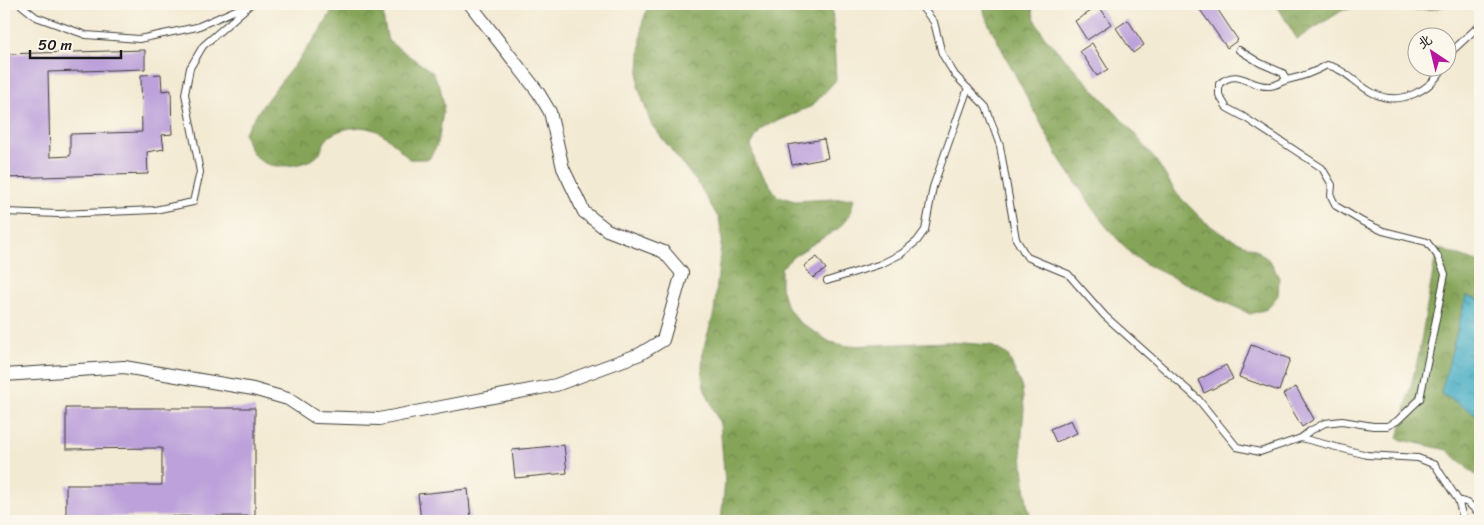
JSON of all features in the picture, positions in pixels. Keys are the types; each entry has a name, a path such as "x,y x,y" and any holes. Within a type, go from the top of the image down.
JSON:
{"street":[{"path":"4,375 124,367 253,389 288,399 315,417 379,419 556,385 640,354 663,340 682,273 664,252 607,230 584,212 563,168 550,112 538,92 470,4"}],"lane":[{"path":"20,4 36,16 86,35 139,38 197,27 251,4"},
{"path":"4,212 59,214 155,210 192,202 200,172 185,94 190,68 203,46 251,4"},
{"path":"919,4 934,22 942,54 955,75 986,107 1000,146 1016,239 1027,257 1068,274 1106,316 1198,399 1237,447 1260,452 1301,438 1325,423 1342,421 1373,426 1387,426 1397,421 1420,399 1445,274 1437,255 1427,242 1383,231 1336,206 1331,196 1332,185 1322,168 1227,108 1219,95 1219,84 1226,78 1242,78 1265,87 1280,84 1286,80 1293,80 1327,65 1340,69 1355,82 1376,95 1392,99 1407,97 1421,90 1436,78"},
{"path":"1456,48 1480,25"},
{"path":"1239,50 1260,63 1284,73 1286,80"},
{"path":"827,281 881,264 901,254 917,242 925,230 933,187 968,88"},
{"path":"1301,438 1367,455 1418,458 1435,465 1458,500 1464,521"},
{"path":"1458,500 1468,503 1480,514"}],"green space":[{"path":"335,4 383,4 388,41 432,72 440,87 444,106 438,143 429,159 409,159 384,135 378,131 362,127 346,129 333,134 326,140 316,157 296,165 281,166 267,164 252,152 244,132 321,30"},
{"path":"649,4 832,4 836,80 812,106 761,128 751,145 755,162 777,196 795,201 854,198 850,215 839,228 794,256 781,268 781,287 786,305 799,322 830,342 848,346 948,342 990,345 1008,355 1022,388 1024,408 1021,446 1027,504 1032,521 721,521 725,482 720,424 704,387 702,368 703,350 714,313 722,236 719,219 699,185 651,124 638,86 642,24"},
{"path":"982,4 1031,4 1034,17 1044,36 1133,132 1157,162 1177,194 1204,221 1222,234 1257,250 1271,262 1279,278 1278,295 1267,309 1250,314 1147,265 1131,254 1104,224 1059,158 987,21"},
{"path":"1276,4 1380,4 1343,10 1297,39"},
{"path":"1380,4 1451,4 1434,9 1416,10"},
{"path":"1437,248 1480,263 1480,300 1466,296 1475,414 1480,405 1480,479 1447,450 1398,439 1419,353"}],"water":[{"path":"1466,296 1480,300 1480,405 1475,414 1441,393"}],"building":[{"path":"1196,4 1214,4 1238,40 1227,48"},
{"path":"1099,6 1111,24 1087,40 1075,21"},
{"path":"1128,20 1144,45 1133,53 1116,28"},
{"path":"1092,43 1108,69 1097,76 1080,51"},
{"path":"145,50 145,69 48,72 50,157 70,156 70,134 142,132 141,75 161,74 162,91 171,90 172,134 162,135 164,149 147,152 148,174 4,178 4,54"},
{"path":"824,139 828,158 792,165 788,145"},
{"path":"817,257 826,269 813,278 804,266"},
{"path":"1251,345 1290,359 1279,391 1239,377"},
{"path":"1226,365 1233,379 1204,393 1198,380"},
{"path":"1296,387 1314,419 1302,427 1283,394"},
{"path":"66,408 255,408 255,516 66,517 66,485 162,485 162,448 66,449"},
{"path":"1071,420 1077,433 1056,442 1050,429"},
{"path":"564,445 567,473 515,478 512,450"},
{"path":"468,489 471,519 421,521 418,494"}]}
